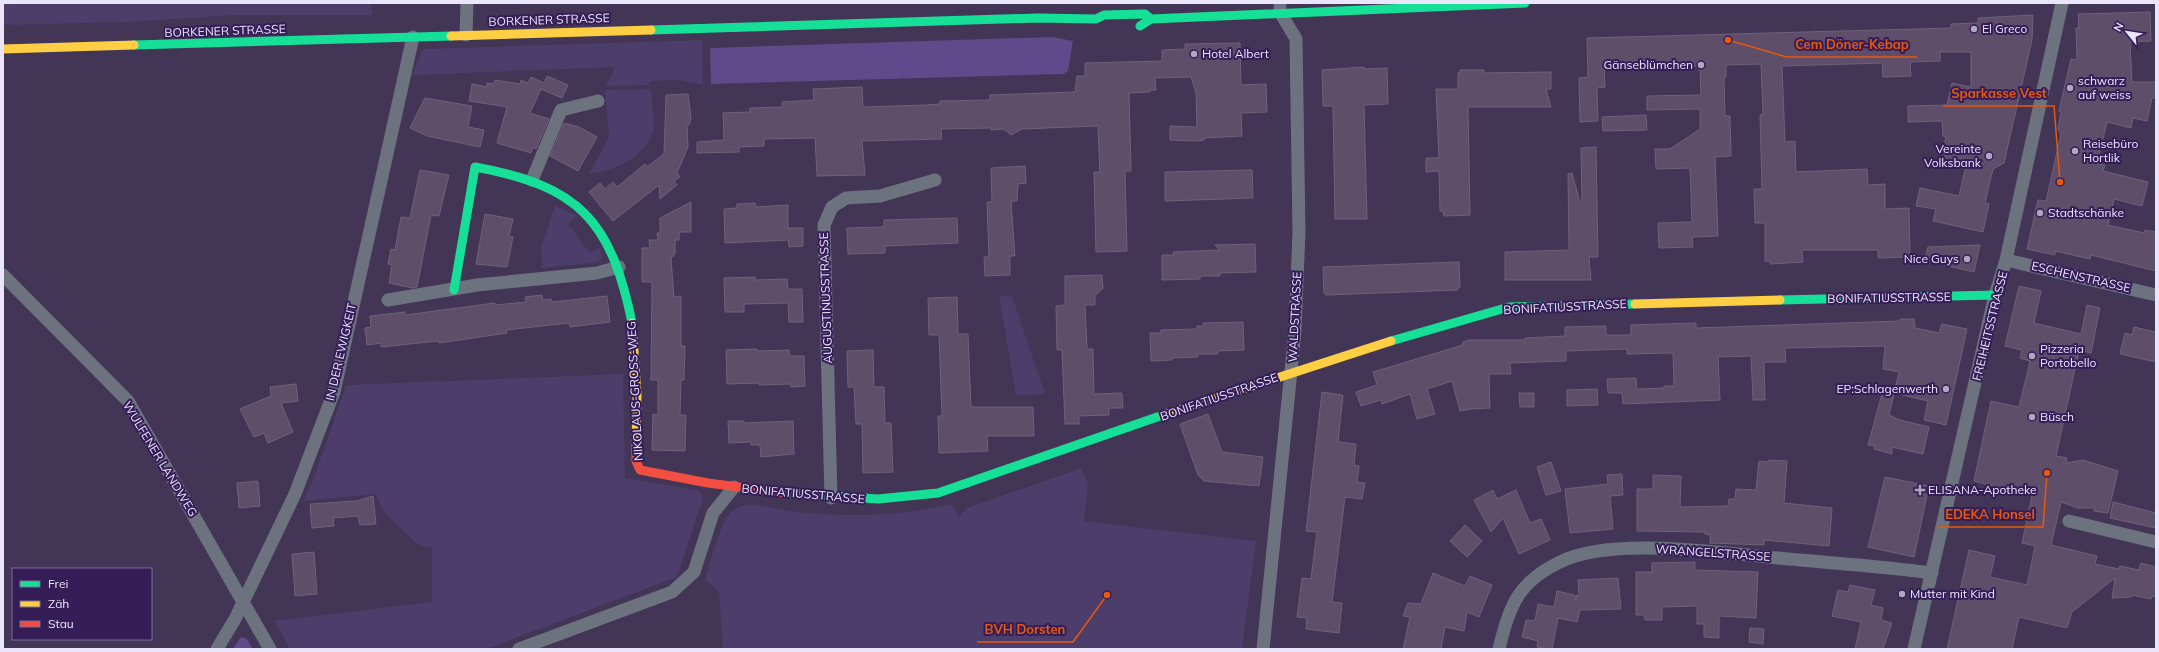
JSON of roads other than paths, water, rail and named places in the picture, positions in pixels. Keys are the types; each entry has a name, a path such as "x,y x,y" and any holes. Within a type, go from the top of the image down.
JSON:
{"street":[{"path":"466,35 467,3"},
{"name":"BORKENER STRASSE","path":"1130,26 1143,25 1151,19 1280,7 1525,3"},
{"name":"FREIHEITSSTRASSE","path":"1914,649 1995,295 2006,260 2062,3"},
{"name":"WALDSTRASSE","path":"1263,649 1292,371 1299,232 1296,39 1280,7"},
{"name":"BORKENER STRASSE","path":"3,49 1038,18 1100,22 1104,15 1138,14 1145,14 1151,19"},
{"name":"IN DER EWIGKEIT","path":"217,649 236,619 295,494 334,392 413,37"},
{"path":"532,180 561,110 598,101"},
{"name":"NIKOLAUS-GROSS-WEG","path":"454,290 475,166 506,172 532,180 577,205 591,220 608,244 619,267 631,309 636,374 636,461 640,470 708,485 734,487"},
{"name":"AUGUSTINUSSTRASSE","path":"831,498 824,225 832,207 846,198 880,196 935,180"},
{"name":"ESCHENSTRASSE","path":"2006,260 2156,295"},
{"path":"388,300 483,285 597,273 619,267"},
{"name":"WULFENER LANDWEG","path":"3,275 128,402 270,649"},
{"name":"BONIFATIUSSTRASSE","path":"519,649 672,592 694,572 714,513 734,487 831,498 878,500 938,493 1292,371 1433,327 1509,306 1995,295"},
{"path":"2070,521 2156,542"},
{"name":"WRANGELSTRASSE","path":"1499,649 1509,610 1530,582 1560,561 1585,553 1614,550 1673,549 1850,563 1932,573"}],"place":[{"name":"El Greco","path":"1974,29"},
{"name":"Cem Döner-Kebap","path":"1728,40"},
{"name":"Hotel Albert","path":"1194,54"},
{"name":"Gänseblümchen","path":"1701,65"},
{"name":"schwarz auf weiss","path":"2070,88"},
{"name":"Reisebüro Hortlik","path":"2075,151"},
{"name":"Vereinte Volksbank","path":"1989,156"},
{"name":"Sparkasse Vest","path":"2060,182"},
{"name":"Stadtschänke","path":"2040,213"},
{"name":"Nice Guys","path":"1967,259"},
{"name":"Pizzeria Portobello","path":"2032,356"},
{"name":"EP:Schlagenwerth","path":"1946,389"},
{"name":"Büsch","path":"2032,417"},
{"name":"EDEKA Honsel","path":"2047,473"},
{"name":"ELISANA-Apotheke","path":"1920,490"},
{"name":"Mutter mit Kind","path":"1902,594"},
{"name":"BVH Dorsten","path":"1107,595"}]}
